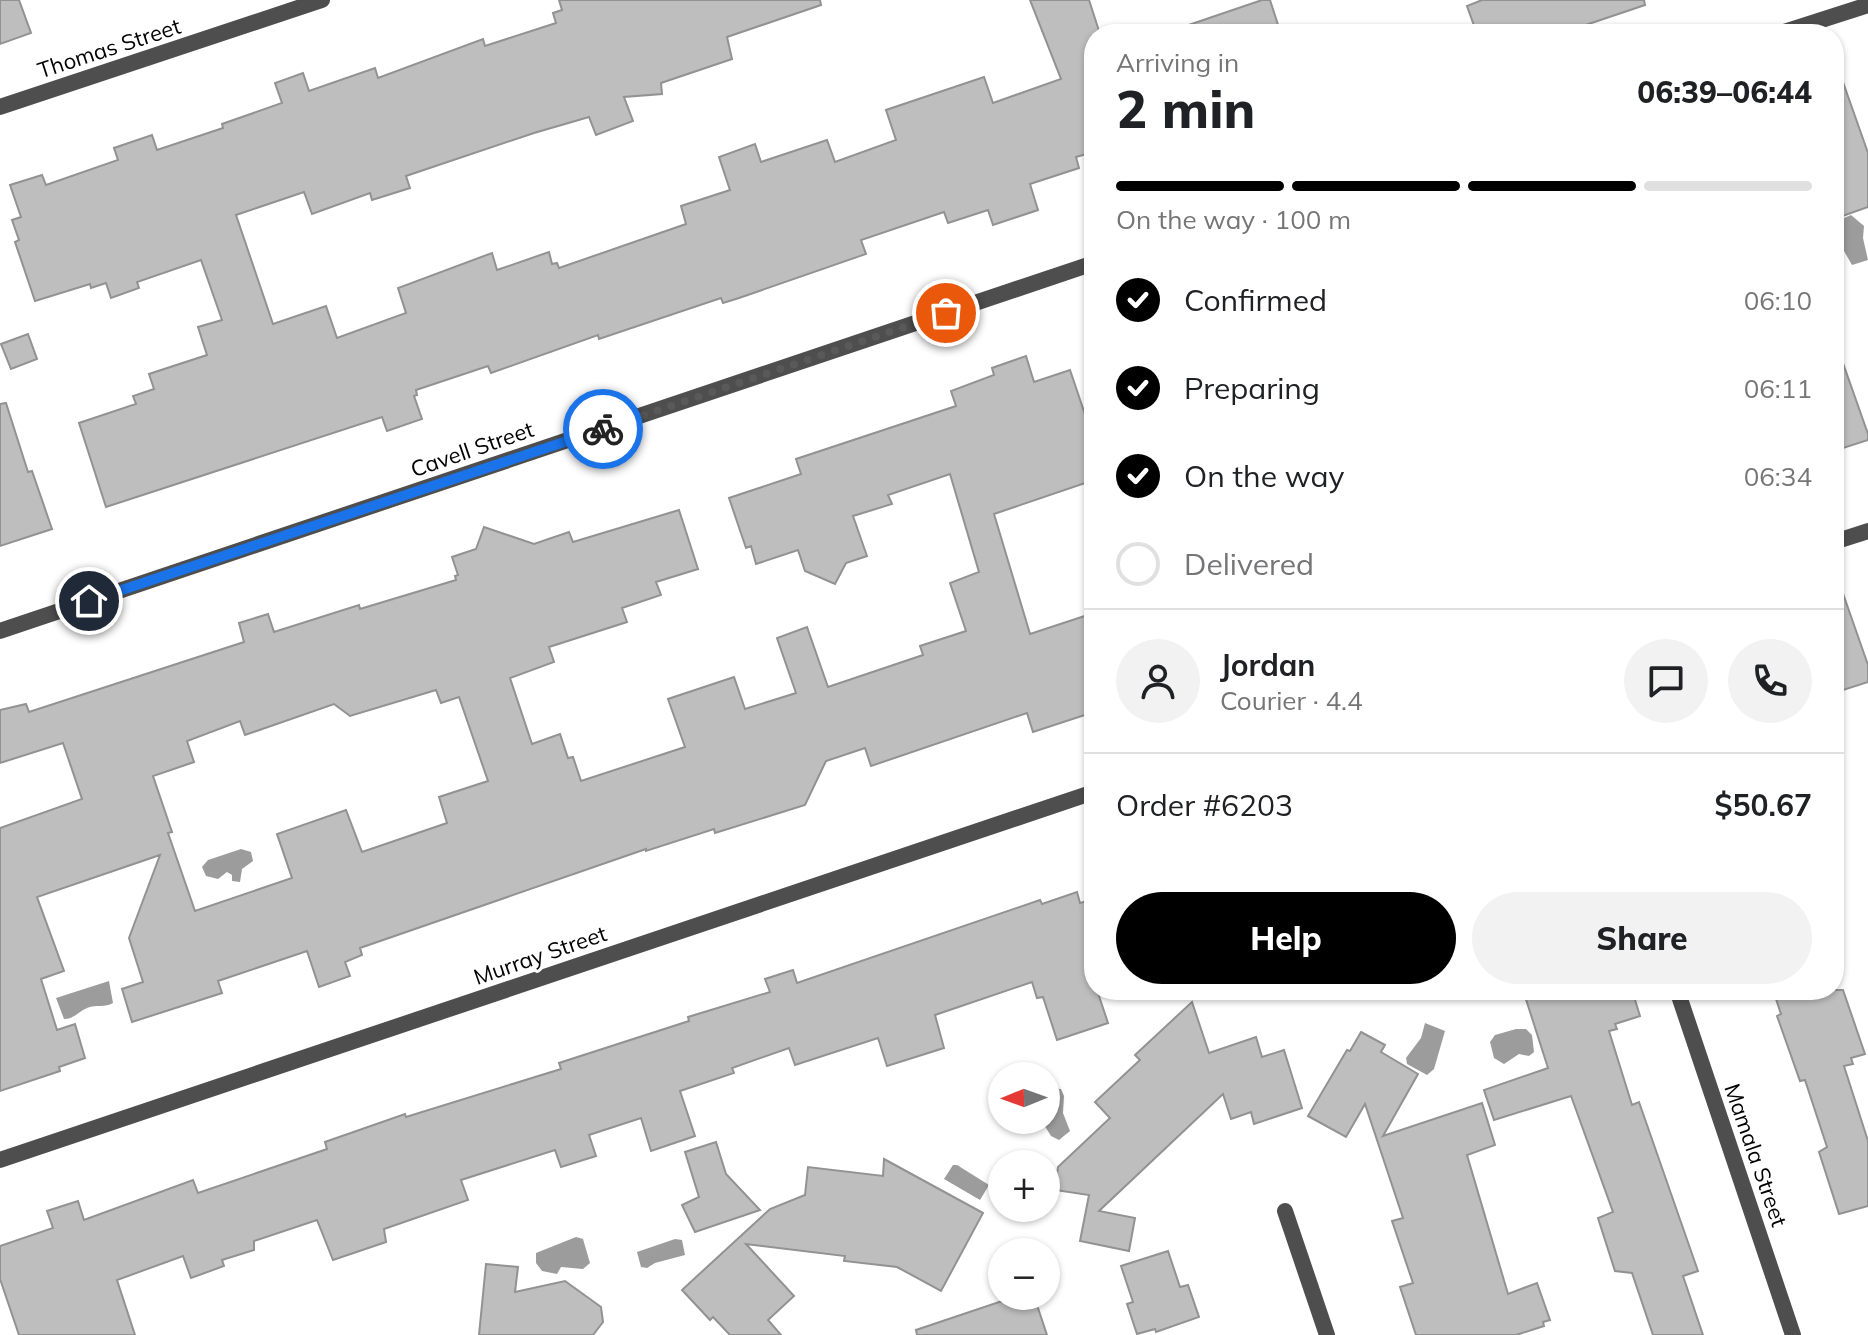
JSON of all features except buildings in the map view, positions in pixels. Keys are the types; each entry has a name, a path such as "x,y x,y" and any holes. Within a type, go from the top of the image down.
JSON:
{"street":[{"name":"Thomas Street","path":"0,107 322,0"},
{"path":"1809,24 1868,5"},
{"name":"Cavell Street","path":"0,631 1084,266"},
{"path":"1844,539 1868,531"},
{"name":"Murray Street","path":"0,1160 1084,795"},
{"name":"Mamala Street","path":"1680,1000 1793,1335"},
{"path":"1285,1211 1327,1335"}],"shaded area":[{"path":"1851,215 1864,226 1868,260 1852,265 1844,251 1844,218"},
{"path":"241,849 251,852 253,861 242,869 240,882 232,881 232,875 227,872 218,879 206,876 202,867 208,860"},
{"path":"109,981 113,1003 87,1008 64,1019 56,998"},
{"path":"1425,1023 1445,1031 1434,1069 1427,1075 1407,1064 1406,1058 1421,1038"},
{"path":"1526,1029 1532,1035 1534,1052 1529,1056 1519,1054 1504,1064 1494,1058 1490,1042 1495,1035"},
{"path":"1061,1089 1064,1096 1063,1113 1070,1131 1059,1140 1051,1136 1060,1134"},
{"path":"953,1165 957,1165 988,1187 980,1200 944,1179"},
{"path":"576,1237 583,1239 590,1263 583,1269 561,1267 557,1274 542,1271 536,1263 536,1253"},
{"path":"675,1239 682,1240 685,1255 647,1268 641,1267 637,1252"}],"way so far":[{"path":"603,429 946,313"}],"route":[{"path":"89,601 603,429"}]}
